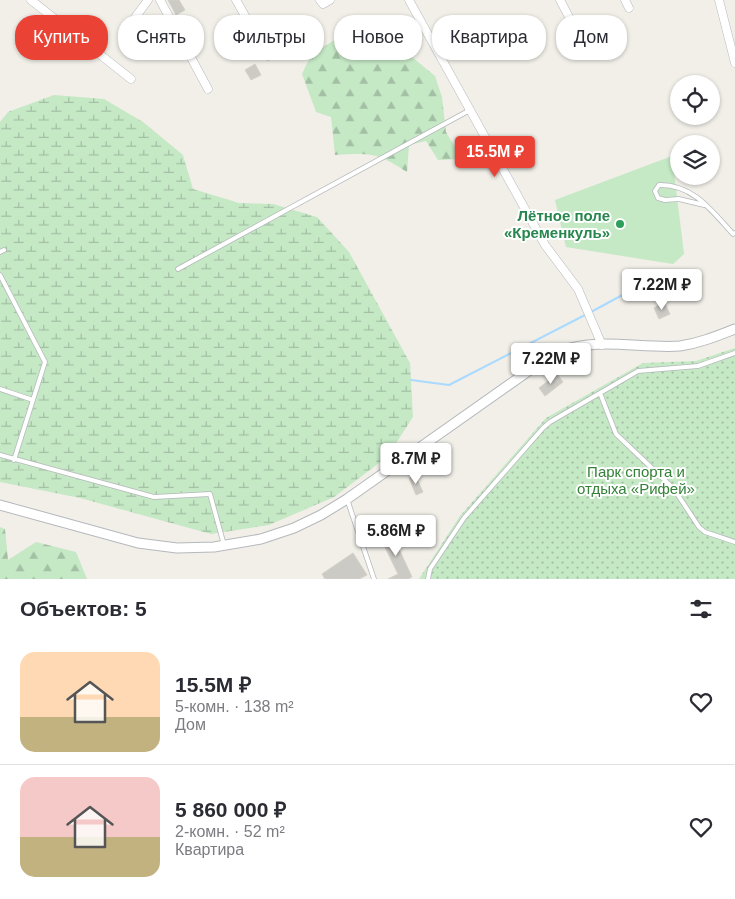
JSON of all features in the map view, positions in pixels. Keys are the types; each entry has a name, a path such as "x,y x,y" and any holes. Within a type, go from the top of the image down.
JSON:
{"street":[{"path":"31,0 131,79"},
{"path":"137,15 148,0"},
{"path":"160,0 208,89"},
{"path":"236,0 245,15"},
{"path":"320,0 323,4 330,0"},
{"path":"409,0 545,245 578,289 602,345"},
{"path":"560,0 568,15"},
{"path":"625,0 629,8"},
{"path":"719,0 735,64"},
{"path":"0,505 138,543 177,548 224,545 261,539 294,528 321,515 347,499 544,360 563,351 583,346 602,345 679,346 710,339 735,328"}],"lane":[{"path":"178,269 470,110"},
{"path":"704,205 679,198 665,200 658,198 655,191 659,185 670,184 683,188 697,196 733,234 735,233"},
{"path":"0,275 45,362 14,460"},
{"path":"428,579 430,569 464,518 543,428 638,371 698,366 735,353"},
{"path":"0,390 33,400"},
{"path":"600,393 616,434 674,489 699,527 705,532 735,542"},
{"path":"0,455 154,497 210,494 224,545"},
{"path":"347,499 374,579"}],"green space":[{"path":"334,40 334,60 416,60 435,76 442,97 446,132 462,159 438,160 426,141 409,145 407,172 373,155 335,155 331,117 316,112 302,74 309,60 324,60 324,47"},
{"path":"54,95 104,99 143,122 183,155 193,189 239,203 273,204 317,217 349,252 410,363 413,417 387,457 334,497 269,525 211,534 80,498 0,482 0,122 8,112"},
{"name":"Лётное поле «Кременкуль»","path":"670,157 670,185 676,185 684,254 673,264 566,247 555,200"},
{"name":"Парк спорта и отдыха «Рифей»","path":"735,348 735,579 419,579 460,516 546,418 643,363 696,361"},
{"path":"0,527 5,529 8,560 36,542 76,552 87,579 0,579"}],"building":[{"path":"168,0 179,0 185,10 176,15"},
{"path":"255,64 261,75 251,80 245,70"},
{"path":"664,302 670,314 659,319 654,308"},
{"path":"557,374 563,382 545,396 539,388"},
{"path":"415,475 423,492 416,495 409,478"},
{"path":"391,532 412,577 408,579 388,579 398,574 380,537"},
{"path":"353,553 367,575 359,579 325,579 322,574"}],"waterway":[{"path":"591,312 626,293"},
{"path":"411,380 449,385 587,314"}],"place":[{"name":"Лётное поле «Кременкуль»","path":"620,224"}]}
